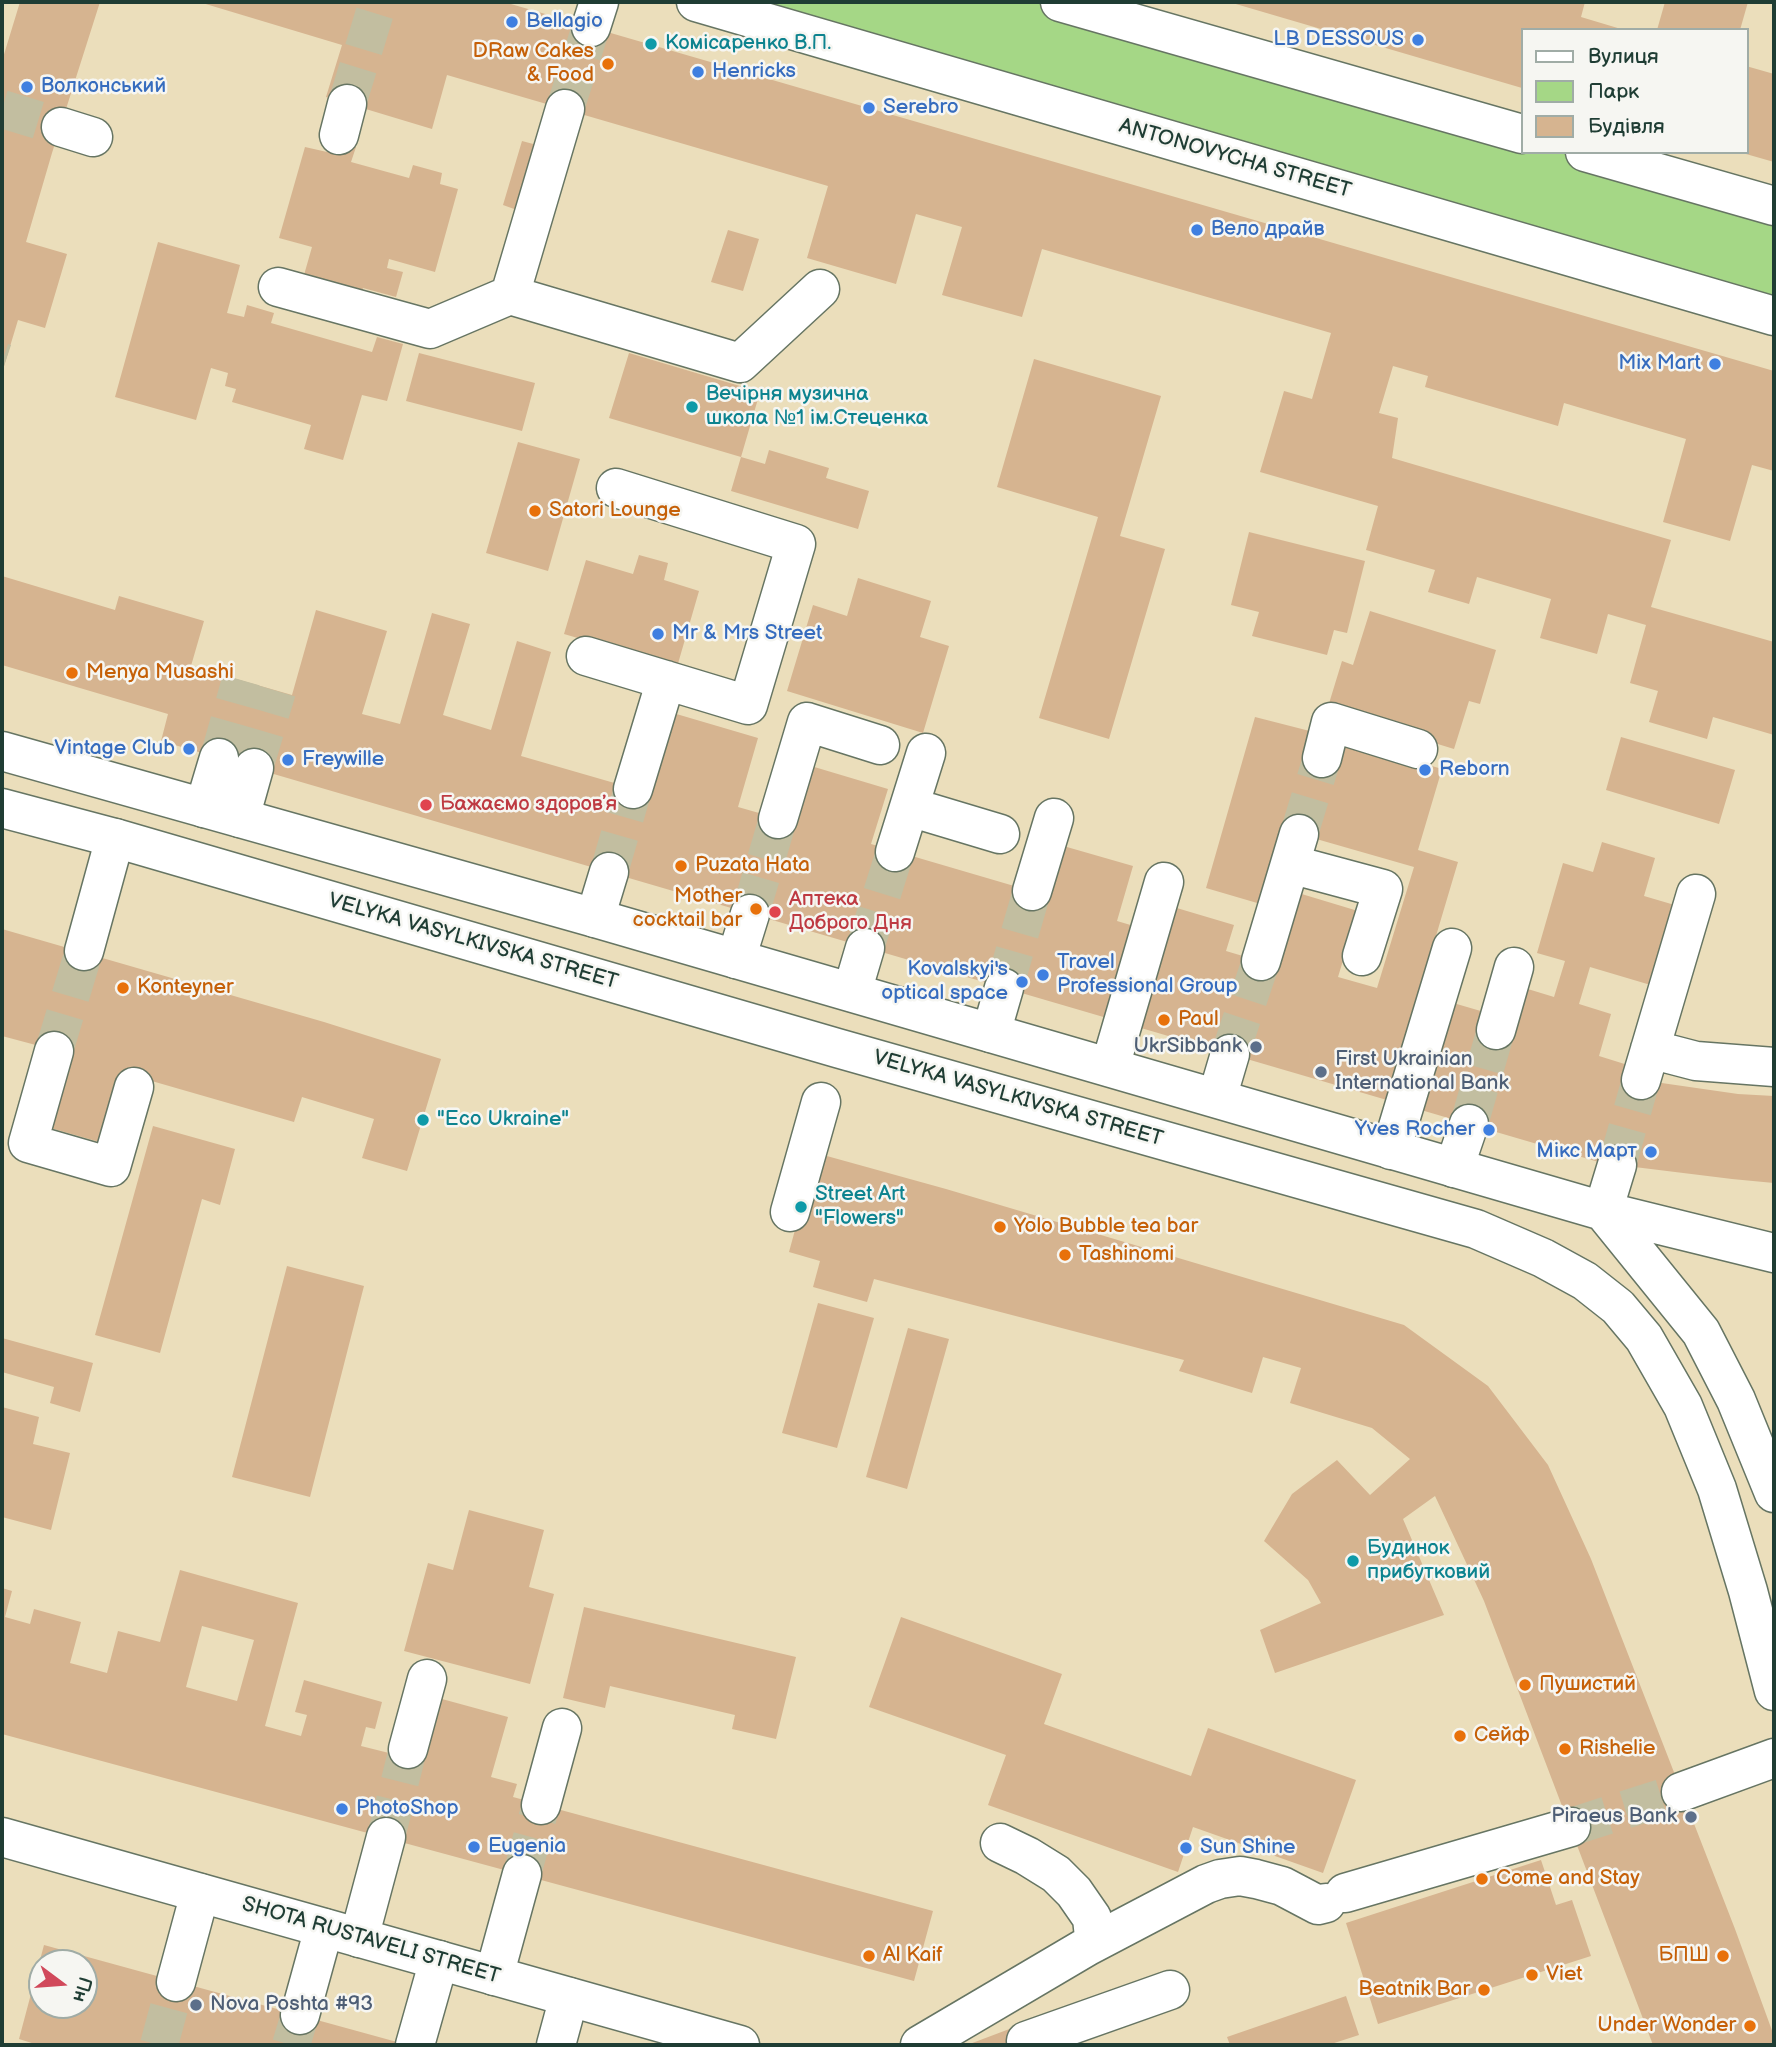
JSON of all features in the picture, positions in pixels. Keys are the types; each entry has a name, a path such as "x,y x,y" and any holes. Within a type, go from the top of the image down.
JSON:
{"main road":[{"name":"ANTONOVYCHA STREET","path":"696,2 1774,316"},
{"path":"1060,2 1520,133"},
{"path":"510,295 565,110"},
{"path":"1592,154 1774,206"},
{"path":"278,287 430,329 510,295 740,363 821,289"},
{"path":"586,656 748,705 796,544 616,488"},
{"path":"633,789 666,680"},
{"path":"778,819 807,722 880,745"},
{"path":"1322,758 1331,722 1418,749"},
{"path":"2,751 595,918 1603,1211 1774,1254"},
{"path":"895,852 926,753"},
{"path":"222,813 237,763"},
{"path":"909,807 1000,834"},
{"name":"VELYKA VASYLKIVSKA STREET","path":"2,808 115,838 837,1048 1476,1228 1544,1258 1585,1281 1618,1307 1644,1338 1683,1406 1717,1489 1773,1678"},
{"path":"1032,891 1054,818"},
{"path":"84,951 115,838"},
{"path":"1261,961 1294,849 1383,889 1362,956"},
{"path":"595,918 609,873"},
{"path":"1110,1067 1164,882"},
{"path":"1696,894 1645,1064 1696,1061 1774,1067"},
{"path":"736,959 750,914"},
{"path":"1391,1150 1452,947"},
{"path":"852,992 865,948"},
{"path":"1496,1030 1514,967"},
{"path":"991,1033 1004,988"},
{"path":"54,1051 28,1143 111,1167 134,1087"},
{"path":"1216,1098 1230,1054"},
{"path":"790,1212 821,1102"},
{"path":"1454,1168 1469,1124"},
{"path":"1603,1211 1617,1165"},
{"path":"1603,1211 1701,1332 1736,1400 1774,1493"},
{"path":"408,1749 427,1679"},
{"path":"541,1805 562,1728"},
{"path":"1681,1792 1774,1758"},
{"path":"920,2045 1088,1946 1206,1884 1228,1876 1256,1879 1282,1886 1318,1905 1571,1827"},
{"name":"SHOTA RUSTAVELI STREET","path":"2,1837 740,2045"},
{"path":"299,2015 342,1933 386,1838"},
{"path":"1000,1843 1056,1874 1074,1892 1092,1918 1094,1937 1088,1946"},
{"path":"494,1976 522,1874"},
{"path":"176,1982 200,1892"},
{"path":"415,2045 439,1960"},
{"path":"1026,2041 1170,1990"},
{"path":"556,2045 569,1997"}],"green space":[{"path":"696,2 1060,2 1520,151 1520,154 1592,154 1774,206 1774,316"}],"building":[{"path":"20,2 100,2 26,242 67,254 45,328 18,320 2,373 2,61"},
{"path":"199,2 504,2 1774,371 1774,471 1752,465 1730,541 1663,522 1686,439 1564,403 1558,426 1425,387 1428,376 1393,366 1379,413 1398,418 1392,458 1671,540 1651,607 1774,642 1774,735 1713,717 1707,739 1649,722 1658,691 1630,683 1646,625 1608,614 1597,654 1540,638 1551,599 1477,577 1469,604 1428,592 1435,570 1366,550 1378,506 1260,472 1284,391 1312,399 1331,333 1042,249 1022,317 942,295 962,227 916,214 896,284 807,258 828,186 447,75 432,129 326,97 342,45"},
{"path":"1229,2 1585,2 1581,17 1618,28 1520,28 1520,87"},
{"path":"1665,2 1748,2 1741,28 1658,28"},
{"path":"1748,67 1774,74 1774,162 1746,154"},
{"path":"330,140 356,147 351,162 409,178 413,165 442,173 440,184 458,189 435,272 389,259 387,268 403,272 396,297 363,288 360,299 302,282 312,247 279,238 305,147 327,152"},
{"path":"522,141 537,145 517,210 503,205"},
{"path":"728,230 759,239 743,291 711,282"},
{"path":"158,242 240,265 227,313 244,317 247,305 274,313 271,323 372,352 377,337 403,344 387,401 362,395 343,460 304,449 311,425 232,402 236,389 225,386 228,373 211,368 196,420 115,397"},
{"path":"419,353 535,383 522,431 406,401"},
{"name":"Вечірня музична школа №1 ім.Стеценка","path":"629,353 760,392 741,457 609,418"},
{"path":"1034,359 1161,396 1120,536 1165,549 1109,739 1039,718 1098,517 997,487"},
{"path":"518,442 580,459 548,571 486,553"},
{"path":"769,450 829,468 826,478 869,491 858,529 731,491 741,457 765,464"},
{"path":"1249,532 1365,561 1347,633 1334,630 1327,655 1252,636 1259,612 1231,605"},
{"path":"639,555 668,563 664,580 699,591 677,667 564,634 586,560 633,574"},
{"path":"2,576 115,610 119,596 204,621 191,666 292,695 316,610 387,631 362,714 400,724 432,613 470,624 443,715 491,730 517,641 551,652 521,756 649,793 673,713 758,738 738,807 794,823 811,766 888,789 871,844 1038,893 1053,843 1133,866 1117,921 1161,934 1170,906 1234,925 1226,951 1273,965 1295,892 1358,911 1338,977 1377,988 1414,867 1285,830 1264,905 1206,888 1255,717 1442,769 1418,850 1458,862 1419,993 1491,1014 1518,986 1554,997 1565,961 1537,953 1563,863 1593,872 1602,842 1655,858 1644,896 1678,906 1654,986 1590,967 1579,1004 1611,1014 1599,1056 1631,1066 1627,1078 1738,1094 1774,1096 1774,1183 1602,1163 161,741 168,714 2,665"},
{"path":"858,578 931,601 920,637 949,646 923,733 787,691 813,605 847,616"},
{"path":"1370,611 1496,650 1480,704 1469,701 1454,749 1327,710 1342,661 1353,665"},
{"path":"1621,737 1735,770 1719,824 1606,790"},
{"path":"2,929 324,1022 441,1059 407,1171 362,1158 374,1119 302,1097 294,1122 124,1073 103,1143 40,1125 47,1048 2,1036"},
{"path":"153,1126 235,1149 220,1205 202,1199 160,1353 95,1335"},
{"path":"816,1153 1404,1325 1488,1386 1548,1465 1591,1559 1735,1929 1774,2036 1774,2045 1653,2045 1484,1601 1435,1496 1403,1519 1444,1615 1275,1673 1260,1630 1321,1603 1308,1580 1264,1541 1292,1494 1337,1460 1370,1495 1410,1459 1372,1428 1290,1403 1301,1368 1263,1357 1252,1393 1179,1371 1184,1360 874,1279 867,1302 813,1287 820,1261 789,1252"},
{"path":"287,1266 364,1286 310,1497 232,1477"},
{"path":"818,1303 874,1318 837,1448 782,1433"},
{"path":"908,1328 949,1339 907,1489 866,1477"},
{"path":"2,1338 93,1363 80,1412 50,1403 54,1387 2,1372"},
{"path":"2,1407 39,1417 33,1444 70,1453 51,1530 2,1517"},
{"path":"469,1510 544,1530 529,1587 554,1594 530,1684 404,1651 428,1563 453,1570"},
{"path":"180,1570 298,1603 265,1726 301,1736 307,1715 295,1712 304,1680 382,1702 375,1729 366,1727 361,1746 393,1754 431,1696 508,1717 491,1777 517,1784 513,1797 933,1911 914,1981 2,1734 2,1588 12,1591 5,1617 30,1624 34,1609 81,1622 70,1663 107,1673 118,1631 160,1642","holes":["202,1626 254,1640 237,1701 186,1687"]},
{"path":"584,1607 796,1657 776,1739 732,1729 735,1715 610,1686 605,1708 563,1698"},
{"path":"901,1617 1062,1674 1044,1724 1191,1776 1208,1728 1356,1780 1323,1873 1193,1827 1178,1872 988,1805 1006,1755 869,1707"},
{"path":"1541,1860 1556,1905 1572,1900 1591,1956 1378,2024 1346,1923"},
{"path":"44,1945 59,1949 43,1949"},
{"path":"98,1960 408,2045 35,2045 19,2039 28,2005 28,2019 98,2019"},
{"path":"1346,1996 1359,2035 1328,2045 1230,2045 1227,2037"},
{"path":"1020,2025 1027,2045 967,2045"}],"tunnel":[{"path":"347,104 378,2"},
{"path":"565,109 591,27"},
{"path":"2,109 61,127"},
{"path":"219,758 241,680"},
{"path":"254,768 277,691"},
{"path":"1299,834 1322,758"},
{"path":"609,872 633,789"},
{"path":"750,914 778,819"},
{"path":"865,948 895,852"},
{"path":"1004,988 1032,891"},
{"path":"54,1051 84,951"},
{"path":"1230,1054 1261,961"},
{"path":"1469,1124 1496,1030"},
{"path":"1617,1165 1641,1080"},
{"path":"386,1837 408,1749"},
{"path":"1571,1827 1681,1792"},
{"path":"522,1874 541,1805"},
{"path":"159,2045 176,1982"},
{"path":"291,2045 300,2015"}],"place":[{"name":"Bellagio","path":"512,22"},
{"name":"LB DESSOUS","path":"1418,40"},
{"name":"Комісаренко В.П.","path":"651,44"},
{"name":"DRaw Cakes & Food","path":"608,64"},
{"name":"Henricks","path":"698,72"},
{"name":"Волконський","path":"27,87"},
{"name":"Serebro","path":"869,108"},
{"name":"Вело драйв","path":"1197,230"},
{"name":"Mix Mart","path":"1715,364"},
{"name":"Вечірня музична школа №1 ім.Стеценка","path":"692,407"},
{"name":"Satori Lounge","path":"535,511"},
{"name":"Mr & Mrs Street","path":"658,634"},
{"name":"Menya Musashi","path":"72,673"},
{"name":"Vintage Club","path":"189,749"},
{"name":"Freywille","path":"288,760"},
{"name":"Reborn","path":"1425,770"},
{"name":"Бажаємо здоровʼя","path":"426,805"},
{"name":"Puzata Hata","path":"681,866"},
{"name":"Mother cocktail bar","path":"756,909"},
{"name":"Аптека Доброго Дня","path":"775,912"},
{"name":"Travel Professional Group","path":"1043,975"},
{"name":"Kovalskyi's optical space","path":"1022,982"},
{"name":"Konteyner","path":"123,988"},
{"name":"Paul","path":"1164,1020"},
{"name":"UkrSibbank","path":"1256,1047"},
{"name":"First Ukrainian International Bank","path":"1321,1072"},
{"name":"\"Eco Ukraine\"","path":"423,1120"},
{"name":"Yves Rocher","path":"1489,1130"},
{"name":"Мікс Март","path":"1651,1152"},
{"name":"Street Art \"Flowers\"","path":"801,1207"},
{"name":"Yolo Bubble tea bar","path":"1000,1227"},
{"name":"Tashinomi","path":"1065,1255"},
{"name":"Будинок прибутковий","path":"1353,1561"},
{"name":"Пушистий","path":"1525,1685"},
{"name":"Сейф","path":"1460,1736"},
{"name":"Rishelie","path":"1565,1749"},
{"name":"PhotoShop","path":"342,1809"},
{"name":"Piraeus Bank","path":"1691,1817"},
{"name":"Eugenia","path":"474,1847"},
{"name":"Sun Shine","path":"1186,1848"},
{"name":"Come and Stay","path":"1482,1879"},
{"name":"Al Kaif","path":"869,1956"},
{"name":"БПШ","path":"1723,1956"},
{"name":"Viet","path":"1532,1975"},
{"name":"Beatnik Bar","path":"1484,1990"},
{"name":"Nova Poshta #93","path":"196,2005"},
{"name":"Under Wonder","path":"1750,2026"}]}
